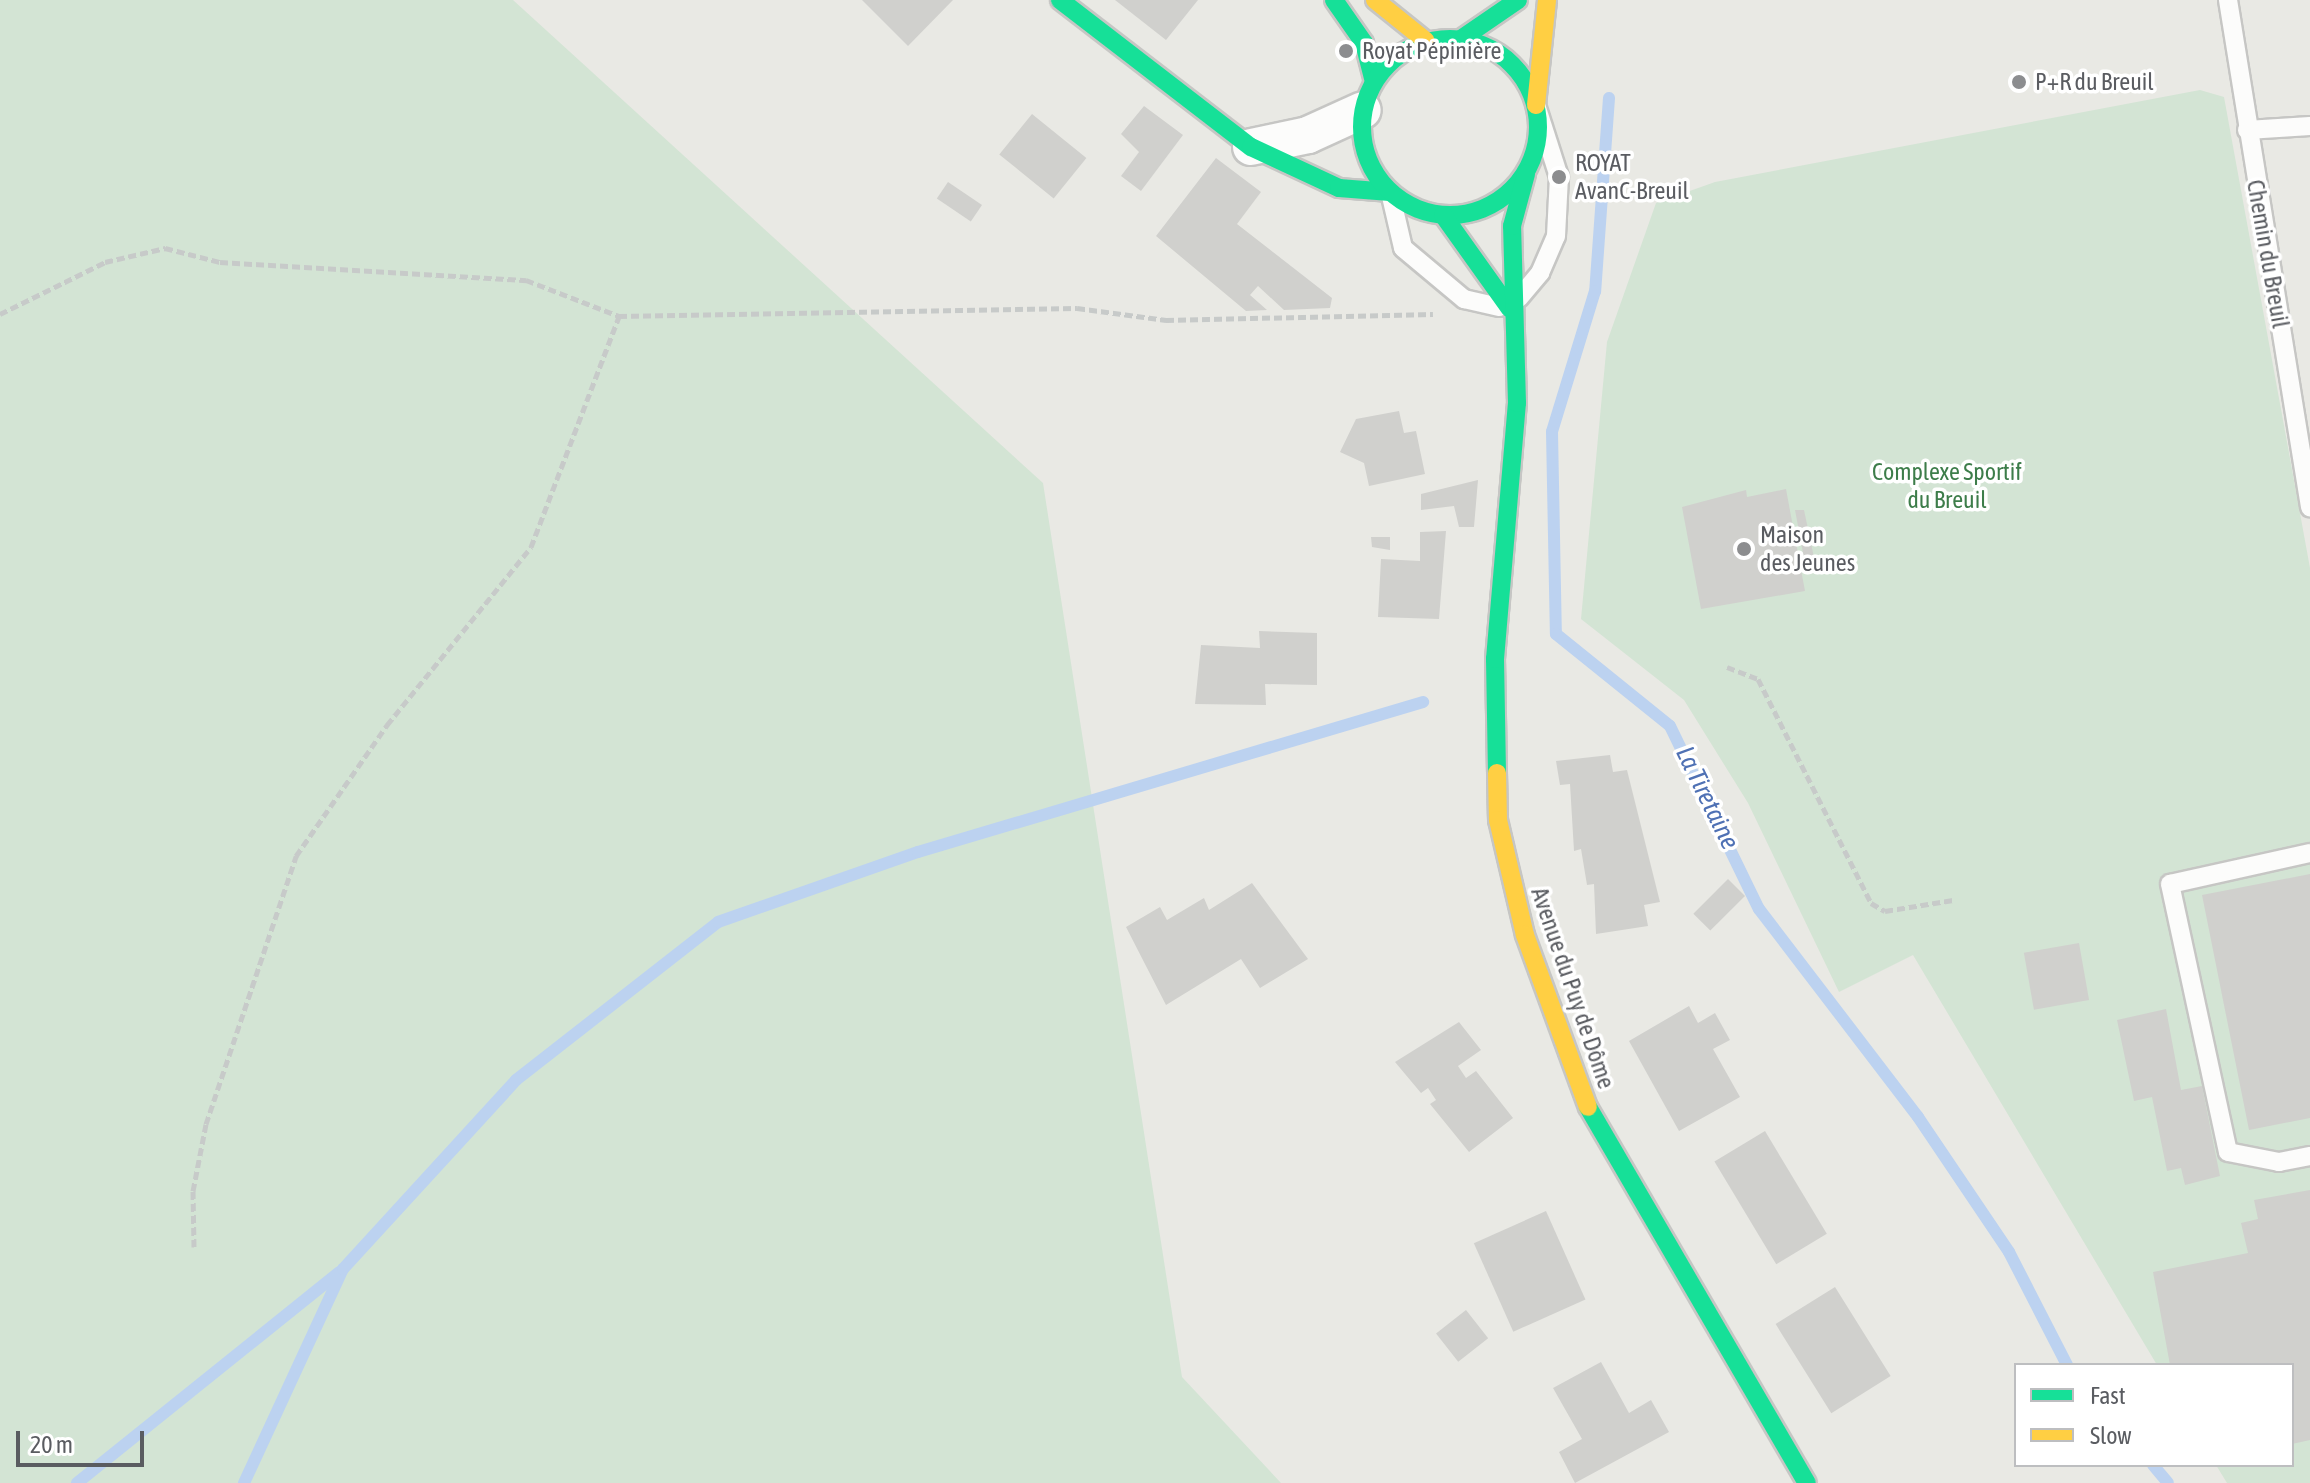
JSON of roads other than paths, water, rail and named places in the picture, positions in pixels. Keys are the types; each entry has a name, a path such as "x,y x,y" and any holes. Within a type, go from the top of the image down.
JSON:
{"main road":[{"path":"1060,0 1251,147 1339,188 1390,192 1443,215 1475,212 1504,198 1526,174 1538,141 1536,105 1547,0"},
{"path":"1334,0 1364,43 1372,168 1390,192"},
{"path":"1375,0 1426,41"},
{"path":"1461,39 1518,0"},
{"path":"1368,96 1395,57 1426,41 1461,39 1495,50 1521,73 1536,105"},
{"name":"Avenue du Puy de Dôme","path":"1526,174 1512,226 1510,309 1517,403 1495,659 1498,805 1525,935 1597,1132 1807,1483"},
{"path":"1443,215 1510,309"}],"street":[{"path":"1251,147 1308,135 1368,96"}],"lane":[{"name":"Chemin du Breuil","path":"2228,0 2310,507"},
{"path":"1390,192 1403,248 1464,299 1510,309 1540,273 1556,236 1559,177 1536,105"},
{"path":"2247,130 2310,126"},
{"path":"2310,853 2170,884 2228,1152 2279,1162 2310,1156"}],"waterway":[{"name":"La Tiretaine","path":"1609,98 1595,291 1552,432 1556,634 1670,726 1759,909 1918,1117 2009,1252 2066,1363"},
{"path":"244,1483 343,1269 516,1080 718,922 918,852 1423,702"},
{"path":"77,1483 339,1272"},
{"name":"La Tiretaine","path":"2155,1467 2168,1483"}],"place":[{"name":"Royat Pépinière","path":"1346,51"},
{"name":"P+R du Breuil","path":"2019,82"},
{"name":"ROYAT AvanC-Breuil","path":"1559,177"},
{"name":"Maison des Jeunes","path":"1744,549"}],"park label":[{"name":"Complexe Sportif du Breuil","path":"1947,486"}]}
